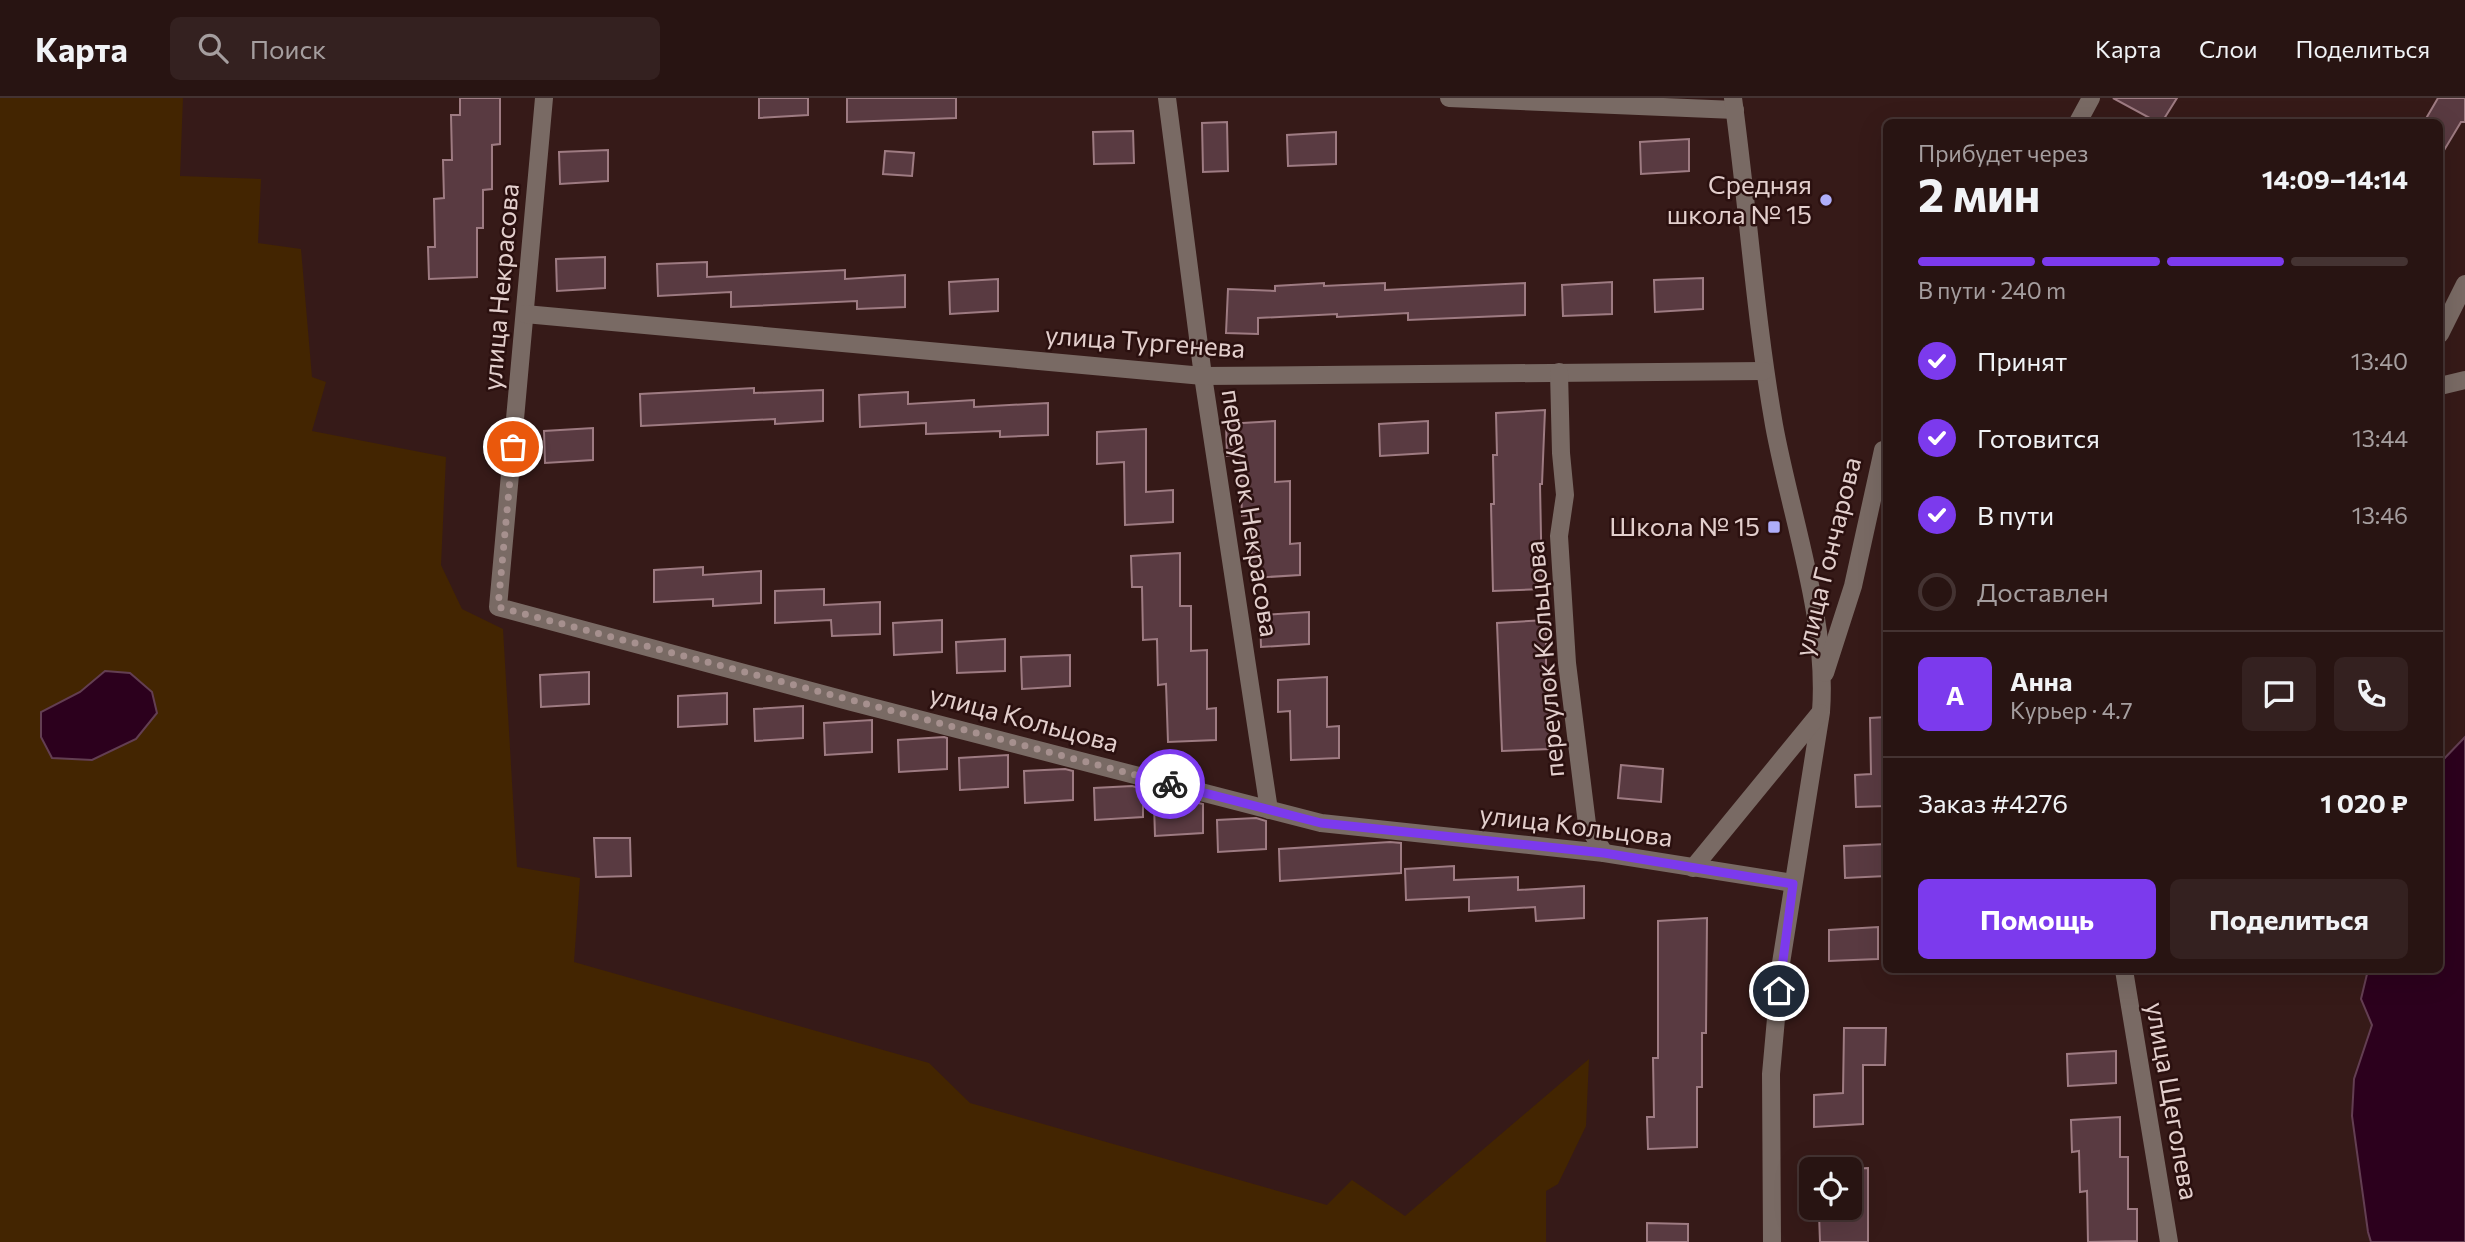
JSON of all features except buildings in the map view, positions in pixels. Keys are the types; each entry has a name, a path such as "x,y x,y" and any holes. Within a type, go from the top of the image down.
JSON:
{"street":[{"name":"улица Некрасова","path":"498,607 544,98"},
{"name":"переулок Некрасова","path":"1167,98 1203,376 1269,810"},
{"path":"1449,98 1734,104"},
{"path":"2080,119 2091,98"},
{"name":"улица Гончарова","path":"1734,104 1764,371 1777,444 1810,586 1823,680 1821,712 1781,963 1772,1074 1772,1242"},
{"path":"2443,328 2465,284"},
{"name":"улица Тургенева","path":"525,314 1203,376 1764,371"},
{"name":"переулок Кольцова","path":"1559,372 1565,495 1559,536 1567,663 1587,824 1604,853"},
{"path":"2443,385 2465,380"},
{"name":"улица Гончарова","path":"1823,680 1853,586 1883,450"},
{"name":"улица Кольцова","path":"498,607 1321,823 1604,853 1793,884"},
{"path":"1693,867 1821,712"},
{"name":"улица Щеголева","path":"2124,973 2169,1242"}],"shaded area":[{"path":"0,98 183,98 180,176 261,179 258,243 301,249 312,377 326,382 312,431 446,457 441,565 462,609 503,629 517,867 580,878 574,962 929,1063 970,1103 1327,1205 1352,1180 1405,1216 1589,1059 1586,1126 1558,1184 1546,1191 1546,1242 0,1242","holes":["105,671 157,713 136,739 92,760 41,712 80,692"]},
{"path":"105,671 130,673 152,692 157,713 136,739 92,760 52,758 41,737 41,712 80,692"},
{"path":"2465,737 2465,1242 2371,1242 2352,1116 2354,1079 2372,1025 2361,999 2367,973 2443,973 2443,760"}],"way so far":[{"path":"513,447 498,607 1170,784"}],"place":[{"name":"Средняя школа № 15","path":"1826,200"},
{"name":"Школа № 15","path":"1774,527"}],"route":[{"path":"1170,784 1321,823 1604,853 1793,884 1779,991"}]}
